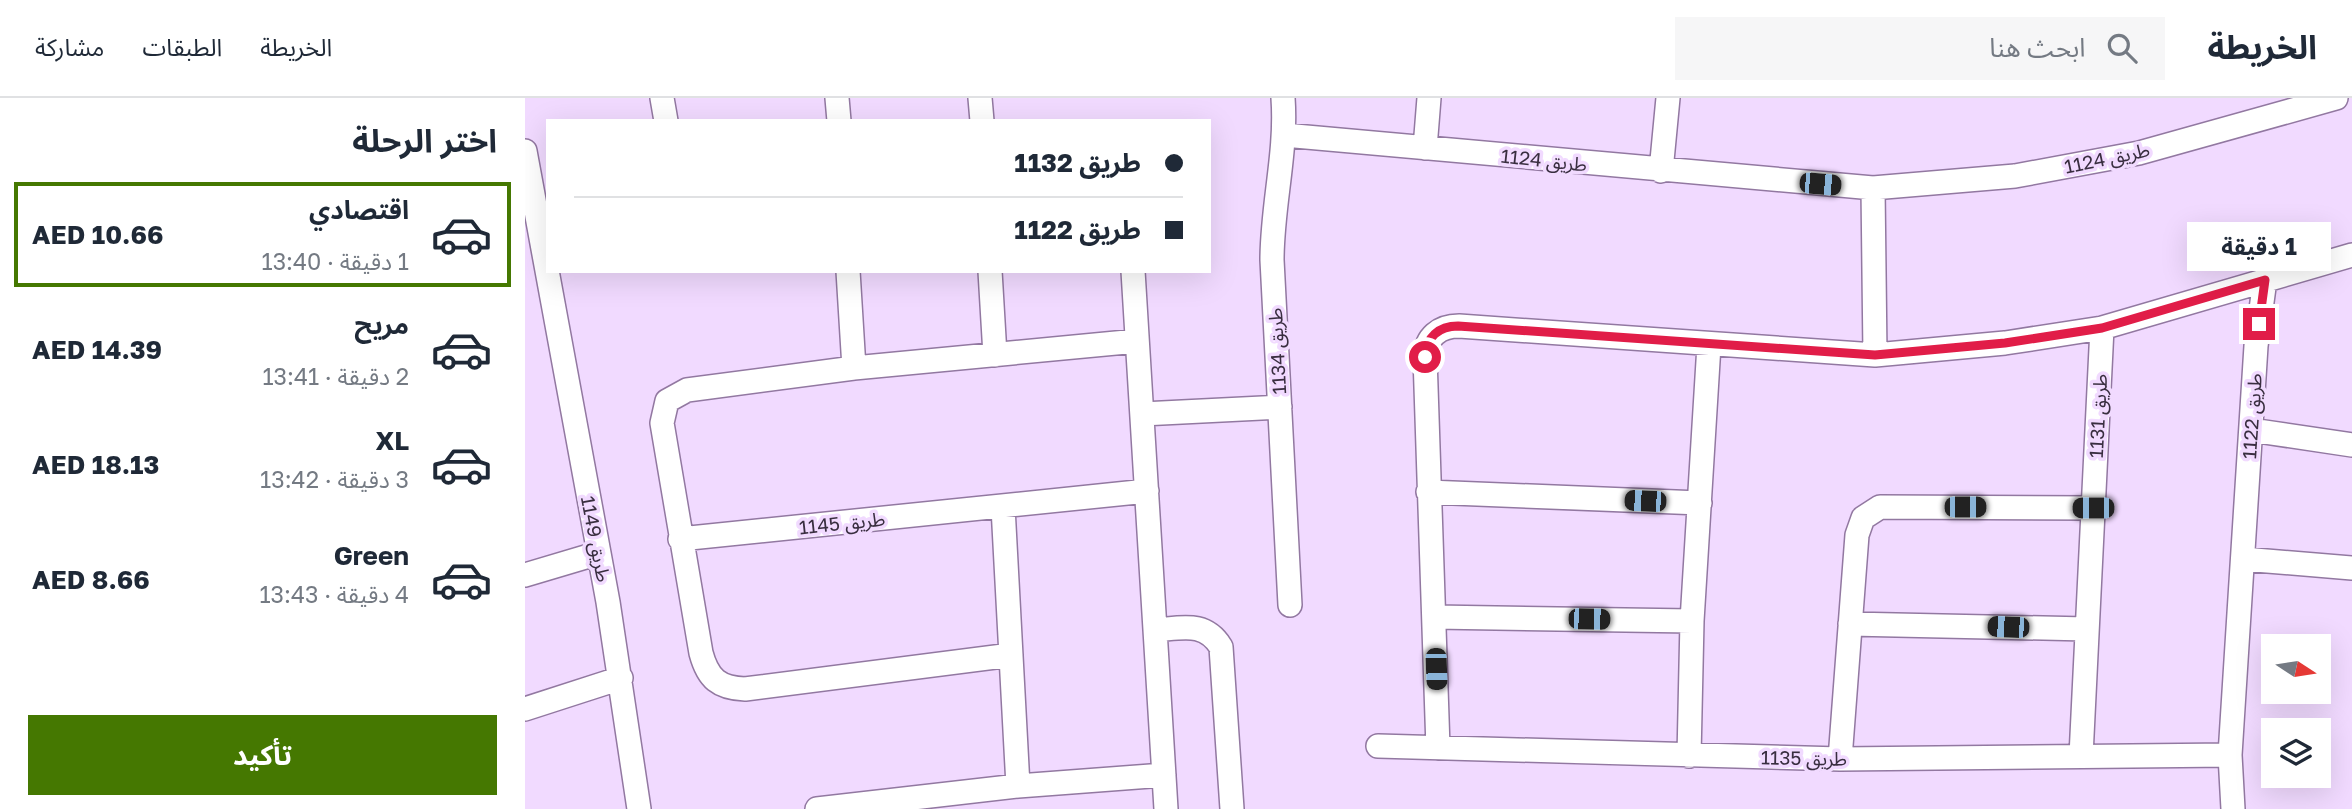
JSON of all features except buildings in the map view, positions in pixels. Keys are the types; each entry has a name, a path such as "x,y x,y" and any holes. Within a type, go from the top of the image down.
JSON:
{"street":[{"path":"662,98 666,119"},
{"path":"837,98 839,119"},
{"path":"981,98 982,119"},
{"name":"طريق 1134","path":"1283,98 1285,135 1272,232 1290,605"},
{"path":"1425,148 1429,98"},
{"path":"1661,171 1668,98"},
{"name":"طريق 1124","path":"1285,135 1661,171 1873,188 2015,176 2139,153 2332,99"},
{"name":"طريق 1149","path":"525,151 546,266"},
{"path":"1873,188 1875,355"},
{"path":"1438,748 1425,357 1430,338 1450,326 1875,355 2005,343 2102,328 2352,255"},
{"name":"طريق 1149","path":"547,273 621,678 639,809"},
{"path":"848,273 854,368"},
{"path":"990,273 995,355"},
{"path":"1133,273 1165,809"},
{"name":"طريق 1122","path":"2233,809 2230,755 2256,346 2265,280"},
{"name":"طريق 1131","path":"2081,756 2102,328"},
{"path":"1011,655 745,689 729,689 715,683 705,668 701,653 680,539 661,423 667,401 687,390 854,368 1137,341"},
{"path":"1689,756 1692,621 1709,345"},
{"path":"1142,414 1280,407"},
{"path":"2251,430 2352,445"},
{"name":"طريق 1145","path":"680,539 1003,508 1147,491"},
{"path":"1428,492 1700,503"},
{"path":"1003,508 1018,786"},
{"path":"1840,759 1858,529 1863,518 1880,508 2093,508"},
{"path":"525,575 599,553"},
{"path":"2243,559 2352,568"},
{"path":"1435,617 1692,621"},
{"path":"1850,624 2087,629"},
{"path":"1156,630 1198,627 1211,634 1221,648 1233,809"},
{"path":"525,709 621,678"},
{"name":"طريق 1135","path":"1378,746 1840,759 2230,755"},
{"path":"817,809 897,806 1018,786 1164,775"}],"route":[{"path":"1425,357 1430,338 1442,328 1450,326 1875,355 2005,343 2102,328 2265,280 2259,324"}]}
